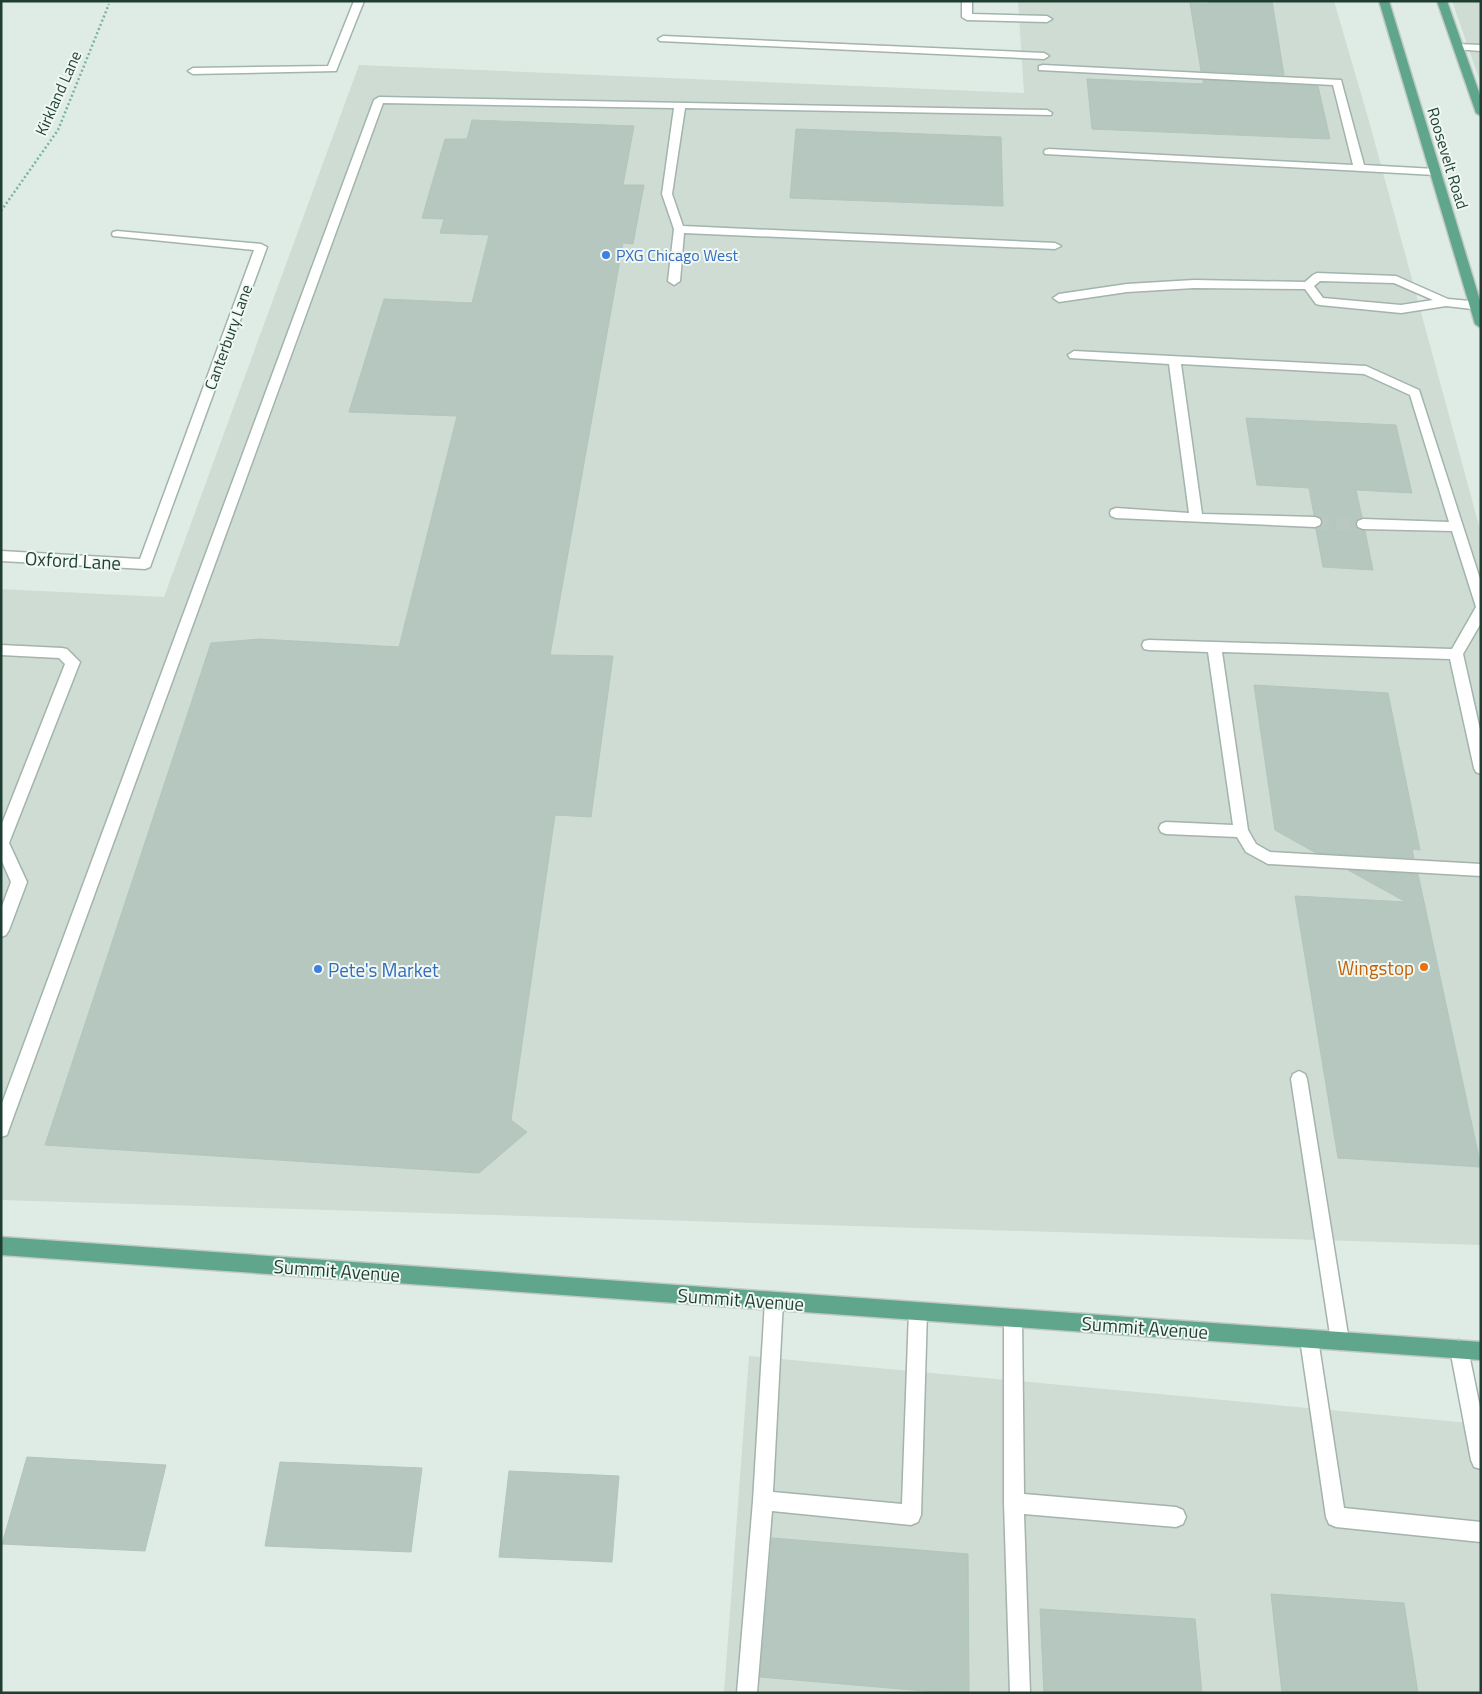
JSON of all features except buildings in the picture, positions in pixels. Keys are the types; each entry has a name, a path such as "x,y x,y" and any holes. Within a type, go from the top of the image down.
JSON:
{"main road":[{"name":"Roosevelt Road","path":"1384,1 1435,172 1478,306 1481,324"},
{"path":"1442,1 1481,113"},
{"name":"Summit Avenue","path":"1,1246 1481,1351"}],"street":[{"path":"192,71 332,70 359,1"},
{"path":"967,1 967,17 1047,19"},
{"path":"663,39 1044,56"},
{"path":"1458,47 1481,48"},
{"path":"1043,68 1337,82 1359,168"},
{"path":"1,1129 379,100 1047,114"},
{"path":"674,281 679,229 667,194 680,105"},
{"path":"1049,152 1435,172"},
{"path":"679,229 1055,246"},
{"name":"Canterbury Lane","path":"116,234 261,247 145,564"},
{"path":"1059,298 1126,288 1194,284 1308,286 1317,277 1396,280 1446,302"},
{"path":"1308,286 1320,301 1401,309 1446,302 1478,306"},
{"path":"1074,355 1366,370 1415,393 1481,604"},
{"path":"1174,360 1196,518"},
{"path":"1116,513 1315,522"},
{"path":"1363,524 1457,527"},
{"name":"Oxford Lane","path":"1,556 145,564"},
{"path":"1481,611 1456,654 1481,768"},
{"path":"1149,646 1456,654"},
{"path":"1214,647 1241,831 1251,848 1268,858 1481,870"},
{"path":"1,650 62,653 73,662 2,843 19,882 1,930"},
{"path":"1166,828 1241,831"},
{"path":"1299,1079 1340,1341"},
{"path":"747,1693 763,1500 774,1301"},
{"path":"763,1500 911,1515 918,1311"},
{"path":"1013,1318 1014,1502 1020,1693"},
{"path":"1309,1338 1336,1517 1481,1532"},
{"path":"1459,1349 1481,1460"},
{"path":"1014,1502 1176,1517"}],"path":[{"name":"Kirkland Lane","path":"1,211 58,130 109,4"}],"shaded area":[{"path":"1018,1 1334,1 1369,121 1481,533 1481,1245 1,1200 1,589 164,597 359,65 1024,93"},
{"path":"1452,1 1481,1 1481,84"},
{"path":"749,1356 1481,1424 1481,1693 724,1693"}],"tunnel":[{"path":"1315,522 1363,524"}],"place":[{"name":"PXG Chicago West","path":"606,255"},
{"name":"Wingstop","path":"1424,967"},
{"name":"Pete's Market","path":"318,969"}]}
